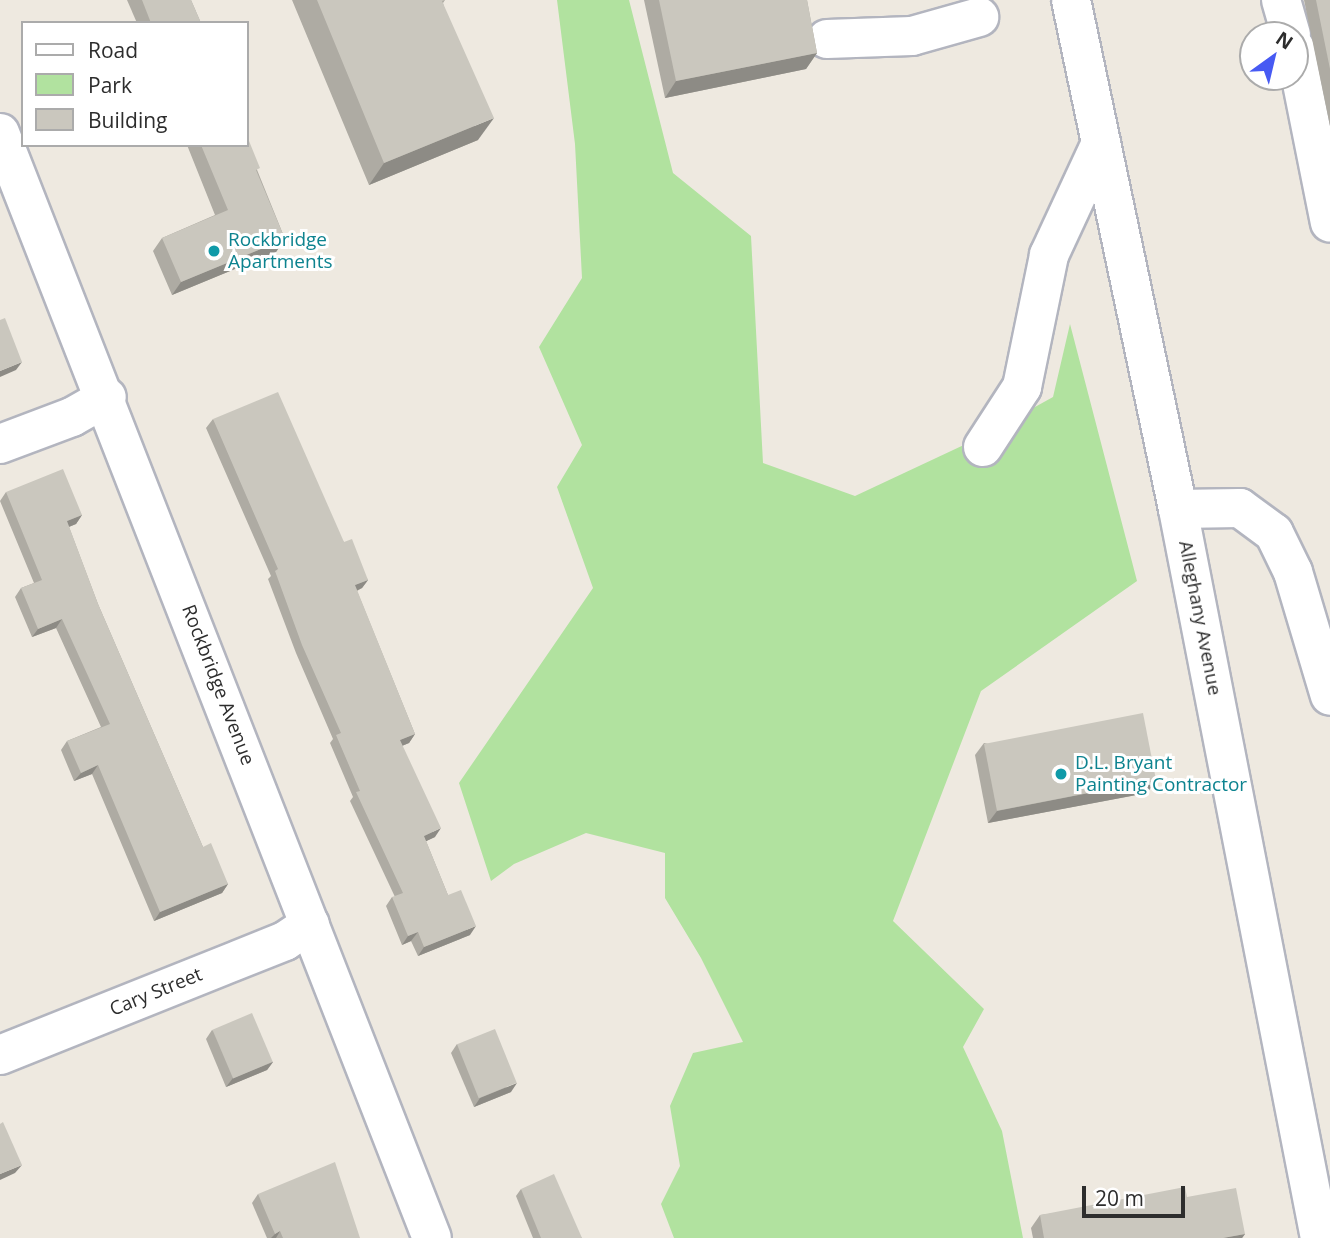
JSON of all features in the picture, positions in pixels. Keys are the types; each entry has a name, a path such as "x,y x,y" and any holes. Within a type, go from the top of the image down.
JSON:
{"street":[{"name":"Alleghany Avenue","path":"1071,0 1178,509 1320,1238"},
{"path":"1281,0 1287,21"},
{"path":"827,39 912,36 979,17"},
{"path":"1304,91 1330,223"},
{"name":"Rockbridge Avenue","path":"0,133 107,397 432,1238"},
{"path":"983,447 1023,387 1049,255 1101,142"},
{"path":"0,444 72,417 107,397"},
{"path":"1178,509 1241,508 1274,533 1293,572 1330,696"},
{"name":"Cary Street","path":"0,1055 285,941 310,924"}],"green space":[{"path":"557,0 629,0 673,173 751,236 763,463 855,496 983,436 1053,397 1070,324 1137,581 981,691 893,921 984,1009 963,1047 1002,1131 1023,1238 674,1238 661,1204 680,1166 670,1106 693,1053 743,1042 701,958 665,898 665,853 586,833 514,864 491,881 459,783 593,588 557,487 582,445 539,347 582,278 575,144"}],"building":[{"path":"142,0 191,0 200,21 150,21"},
{"path":"317,0 445,0 442,1 494,118 384,163"},
{"path":"659,0 807,0 817,53 676,81"},
{"path":"1316,0 1330,0 1330,69"},
{"path":"248,138 260,168 256,170 285,239 181,282 162,238 228,210 202,147 248,147"},
{"path":"5,318 22,362 0,371 0,320"},
{"path":"278,392 344,542 352,539 368,580 355,585 415,734 400,740 441,828 424,836 448,895 461,890 476,926 424,947 418,932 408,936 392,897 403,893 356,792 360,791 336,735 341,733 302,645 275,571 278,569 213,419"},
{"path":"63,469 82,515 67,521 98,604 203,847 211,843 228,884 160,912 98,765 81,773 67,741 110,724 62,619 38,629 21,588 42,580 6,492"},
{"name":"D.L. Bryant Painting Contractor","path":"1143,713 1156,780 997,811 984,744"},
{"path":"252,1013 273,1062 233,1079 212,1030"},
{"path":"495,1029 517,1083 479,1098 457,1044"},
{"path":"3,1122 22,1165 0,1174 0,1124"},
{"path":"335,1162 360,1238 283,1238 280,1231 275,1234 258,1194"},
{"path":"554,1174 582,1238 541,1238 521,1189"},
{"path":"1185,1187 1187,1197 1236,1188 1245,1234 1223,1238 1044,1238 1040,1215"}],"place":[{"name":"Rockbridge Apartments","path":"214,251"},
{"name":"D.L. Bryant Painting Contractor","path":"1061,774"}]}
